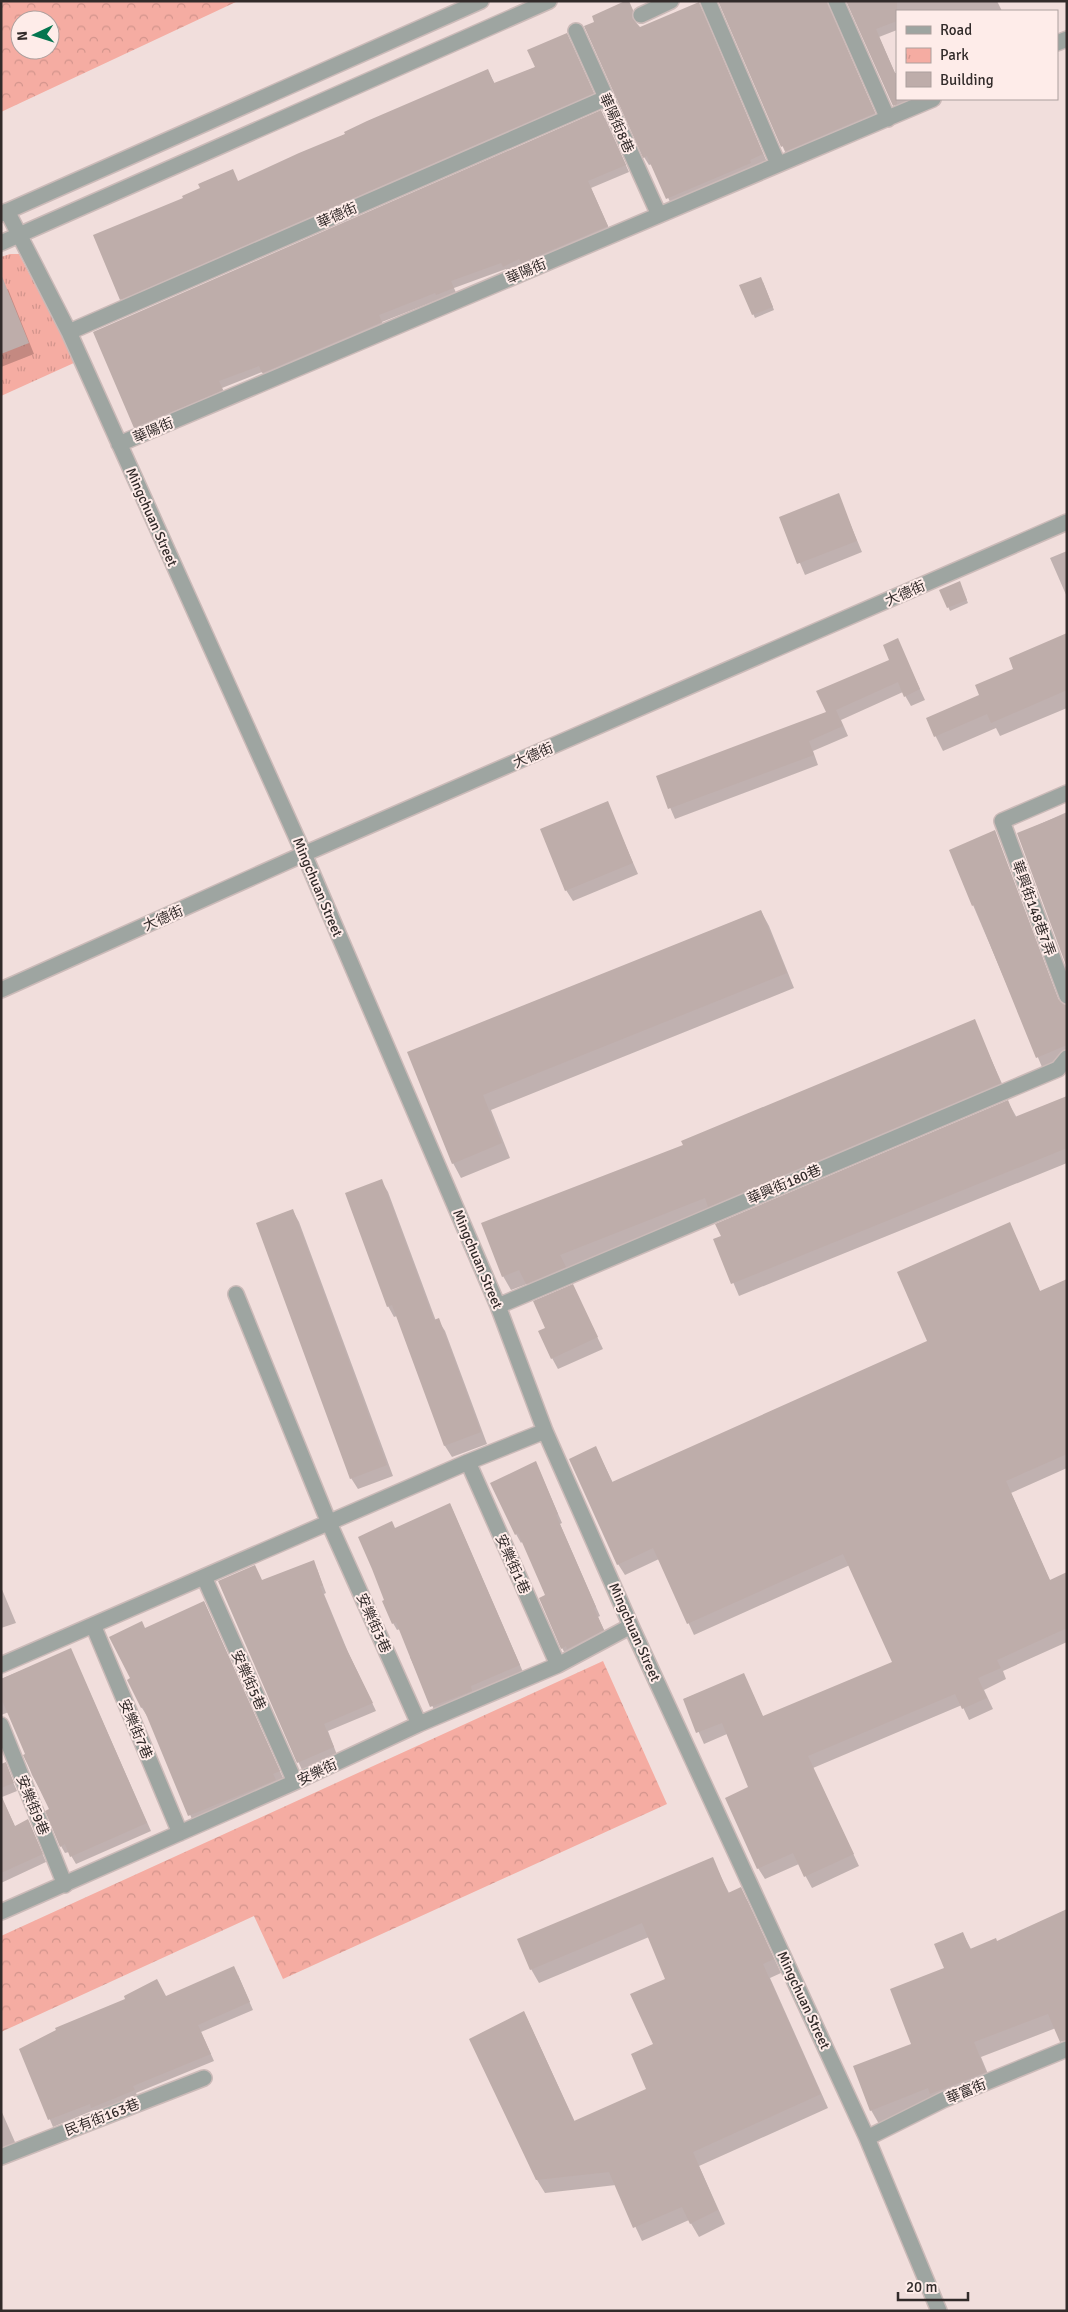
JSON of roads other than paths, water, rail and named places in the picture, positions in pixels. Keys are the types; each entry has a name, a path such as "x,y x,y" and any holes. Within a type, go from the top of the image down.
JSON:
{"street":[{"path":"4,212 481,1"},
{"path":"1,243 549,1"},
{"path":"641,15 671,1"},
{"path":"708,1 778,164"},
{"path":"836,1 888,119"},
{"name":"華陽街8巷","path":"576,31 658,215"},
{"name":"華德街","path":"69,332 606,98"},
{"name":"華陽街","path":"120,444 931,100"},
{"name":"Mingchuan Street","path":"4,212 69,332 304,854 498,1306 545,1431 631,1626 867,2138 939,2311"},
{"name":"大德街","path":"1,990 304,854 1067,522"},
{"name":"華興街148巷7弄","path":"1067,793 1002,821 1067,996"},
{"name":"華興街180巷","path":"498,1306 1058,1069 1067,1058"},
{"name":"安樂街3巷","path":"236,1294 329,1523 419,1724"},
{"path":"1,1665 468,1462 545,1431"},
{"name":"安樂街1巷","path":"468,1462 558,1665"},
{"name":"安樂街5巷","path":"204,1577 295,1782"},
{"name":"安樂街7巷","path":"93,1625 180,1833"},
{"name":"安樂街","path":"1,1912 295,1782 419,1724 558,1665 631,1626"},
{"name":"安樂街9巷","path":"1,1725 65,1885"},
{"name":"華富街","path":"867,2138 943,2100 1067,2049"},
{"name":"民有街163巷","path":"1,2157 204,2078"}]}
